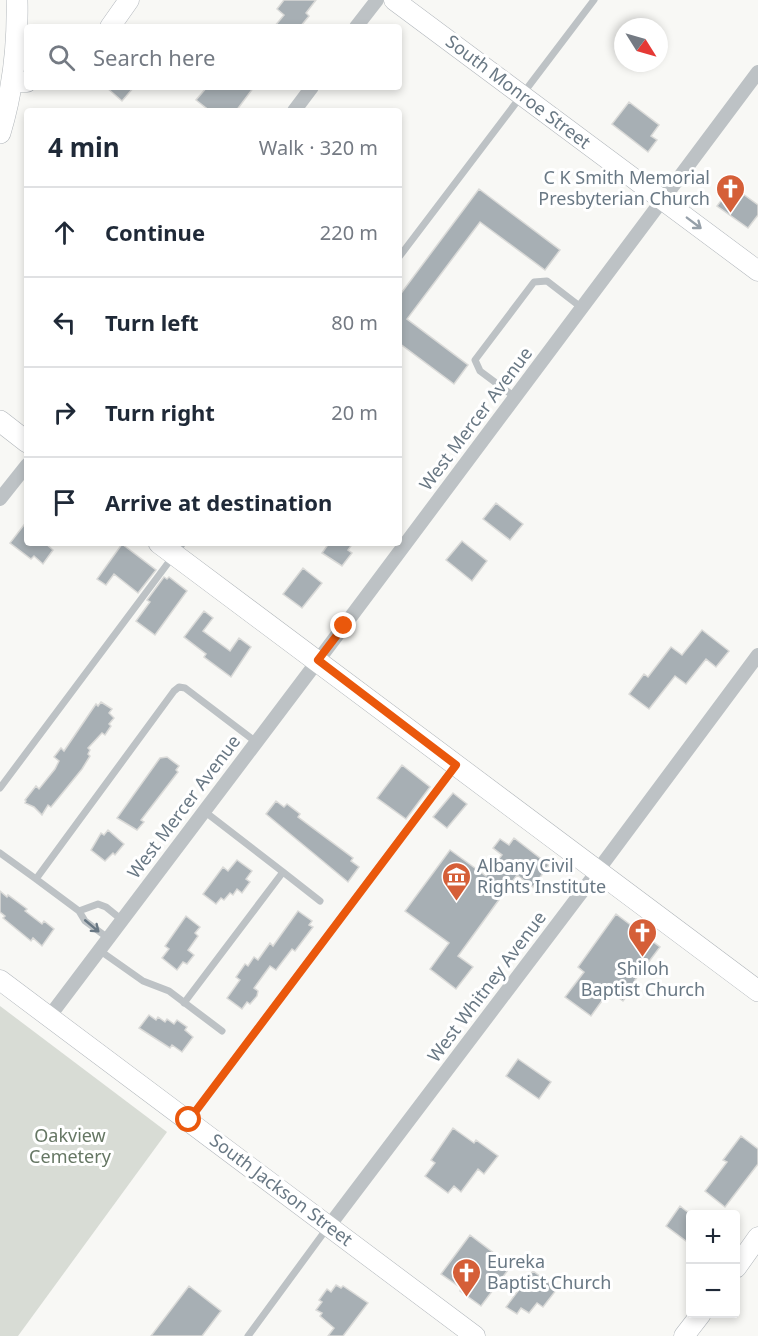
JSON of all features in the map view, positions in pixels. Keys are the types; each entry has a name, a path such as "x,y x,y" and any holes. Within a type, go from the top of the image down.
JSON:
{"main road":[{"path":"0,133 19,82 16,38 17,0"},
{"path":"0,422 24,440"},
{"path":"172,547 456,765 758,992"}],"street":[{"path":"112,24 129,0"},
{"path":"359,24 378,0"},
{"name":"South Monroe Street","path":"394,0 758,271"},
{"name":"West Mercer Avenue","path":"49,1017 758,72"},
{"path":"296,108 310,90"},
{"path":"0,499 24,469"},
{"name":"West Whitney Avenue","path":"329,1226 758,655"},
{"name":"South Jackson Street","path":"0,980 475,1336"},
{"path":"738,1264 758,1237"},
{"path":"684,1336 698,1318"}],"lane":[{"path":"402,253 594,0"},
{"path":"515,398 480,371 475,360 534,282 547,281 582,308"},
{"path":"0,788 172,547"},
{"path":"36,879 179,687 185,688 256,742"},
{"path":"189,1120 456,765"},
{"path":"204,811 320,901"},
{"path":"0,853 79,911 104,944 143,981 169,992 222,1031"},
{"path":"184,1003 283,872"},
{"path":"79,911 98,904 106,907 122,920"},
{"path":"248,1336 329,1226"}],"green space":[{"name":"Oakview Cemetery","path":"0,1006 167,1132 18,1336 0,1336"}],"building":[{"path":"284,0 316,0 306,13 309,16 302,24 276,24 284,15 277,9"},
{"path":"109,90 131,90 122,101"},
{"path":"204,90 252,90 238,108 206,108 196,100"},
{"path":"629,102 659,125 651,136 657,140 648,152 612,124"},
{"path":"732,186 758,205 758,215 748,228 717,206"},
{"path":"479,189 560,250 545,270 480,222 407,319 468,365 454,384 402,345 402,292"},
{"path":"496,503 523,524 510,540 483,519"},
{"path":"24,525 24,546 48,546 53,550 43,564 34,556 31,559 10,543"},
{"path":"462,541 487,561 472,581 446,560"},
{"path":"121,546 125,546 156,570 138,593 114,574 106,585 97,579"},
{"path":"327,546 351,546 348,550 352,553 342,566 322,553"},
{"path":"303,568 322,583 302,608 283,594"},
{"path":"164,577 167,579 169,577 187,591 155,635 136,621 150,602 147,600"},
{"path":"204,611 213,618 203,631 230,651 239,638 251,647 231,677 204,657 206,654 184,637"},
{"path":"702,630 729,651 716,667 706,659 686,684 675,676 649,709 629,694 644,674 648,677 671,647 682,655"},
{"path":"101,702 112,709 109,713 114,718 109,724 111,726 105,735 102,733 88,748 90,756 82,769 51,807 48,805 42,815 34,807 25,803 25,800 36,786 39,789 55,769 59,761 54,757 61,748 64,751 96,704 98,706"},
{"path":"167,757 179,766 176,770 178,772 141,820 144,822 137,830 117,818 160,758"},
{"path":"402,765 430,787 406,819 377,798"},
{"path":"453,793 467,804 447,828 433,817"},
{"path":"276,801 284,807 287,804 300,814 298,817 353,858 351,861 359,867 348,882 266,814"},
{"path":"108,830 124,844 115,855 113,853 105,861 91,850 101,833 104,835"},
{"name":"Albany Civil Rights Institute","path":"514,838 549,865 533,887 517,875 458,956 473,967 456,989 430,969 449,943 405,911 450,850 486,876 502,855 493,848 500,839 509,845"},
{"path":"237,860 252,871 246,879 250,882 242,893 237,889 233,895 230,893 216,904 203,894 223,867 228,871"},
{"path":"0,891 27,909 25,911 42,924 44,921 54,929 42,946 33,938 31,941 3,918 5,916 0,912"},
{"path":"298,911 312,921 309,925 313,927 295,951 292,949 276,970 270,966 254,988 258,991 257,996 250,1004 247,1002 242,1009 227,998 240,980 236,977 245,964 248,966 254,957 258,960 270,943 273,946"},
{"path":"616,914 660,947 635,980 637,982 623,1001 609,991 591,1016 565,997 584,972 578,967"},
{"path":"186,916 200,927 195,933 198,936 188,950 194,955 187,964 183,962 177,970 162,958 169,949 165,946"},
{"path":"149,1015 165,1022 167,1019 174,1024 177,1020 187,1027 185,1030 193,1037 182,1052 172,1045 170,1048 139,1028"},
{"path":"518,1059 551,1082 539,1099 506,1076"},
{"path":"453,1128 474,1143 476,1140 498,1156 484,1174 478,1169 461,1192 454,1186 448,1193 425,1176 435,1163 431,1160"},
{"path":"741,1136 758,1149 758,1164 725,1207 705,1191 727,1162 723,1160"},
{"path":"680,1206 686,1211 686,1241 666,1226"},
{"path":"470,1235 511,1266 481,1306 441,1274"},
{"path":"533,1271 557,1289 543,1307 537,1303 529,1313 521,1308 517,1314 506,1307"},
{"path":"336,1285 341,1288 343,1286 368,1303 343,1336 328,1336 334,1328 320,1316 322,1313 316,1310 322,1302 319,1300 327,1289 331,1292"},
{"path":"189,1286 221,1311 202,1336 151,1336"}],"place":[{"name":"C K Smith Memorial Presbyterian Church","path":"731,214"},
{"name":"Albany Civil Rights Institute","path":"456,902"},
{"name":"Shiloh Baptist Church","path":"643,958"},
{"name":"Eureka Baptist Church","path":"466,1298"}],"route":[{"path":"189,1120 456,765 318,660 344,626"}]}
